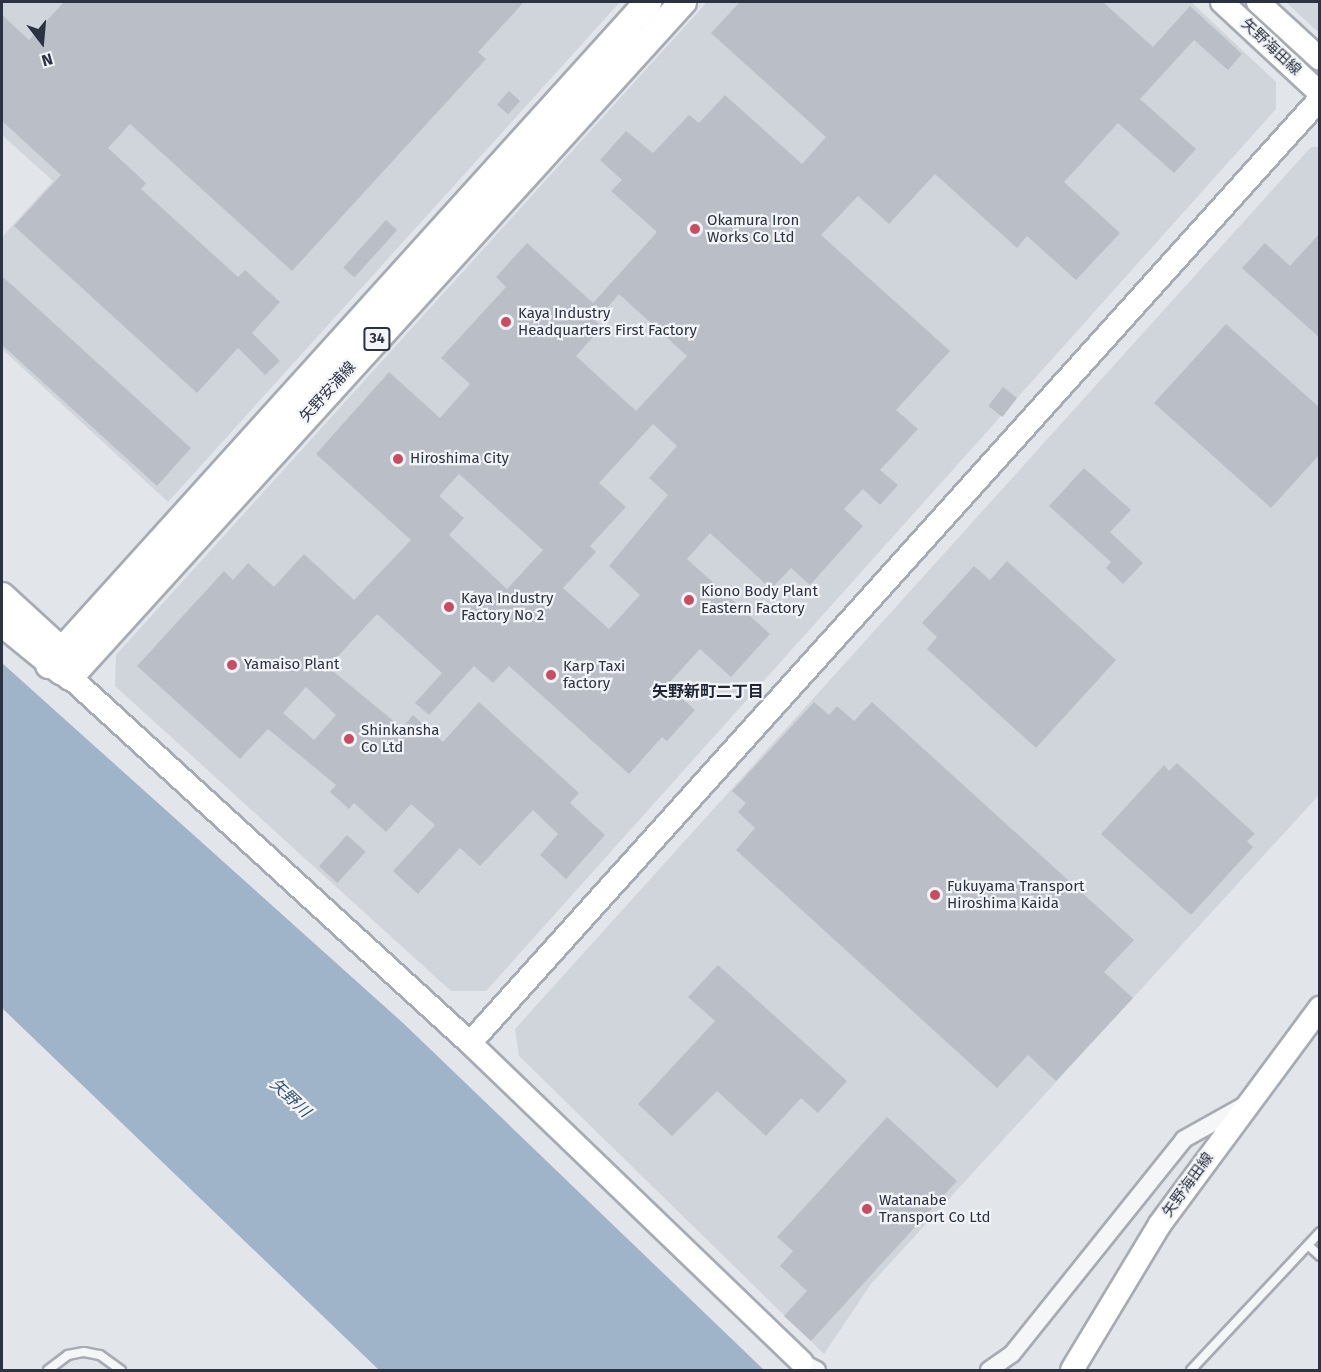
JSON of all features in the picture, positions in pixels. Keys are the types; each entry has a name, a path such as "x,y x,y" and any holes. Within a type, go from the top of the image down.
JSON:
{"main road":[{"name":"矢野安浦線","path":"60,664 648,2"},
{"name":"矢野安浦線","path":"60,664 683,2"},
{"path":"2,596 60,664"},
{"path":"2,623 60,664"}],"street":[{"name":"矢野海田線","path":"1222,2 1320,93"},
{"name":"矢野海田線","path":"1258,2 1320,59"},
{"path":"470,1042 1320,99"},
{"path":"60,664 470,1042 809,1366"},
{"name":"矢野海田線","path":"1072,1371 1160,1224 1245,1105 1320,1008"},
{"path":"989,1371 1012,1354 1184,1139 1245,1105"}],"lane":[{"path":"1191,1371 1320,1232"},
{"path":"1308,1245 1320,1256"},
{"path":"48,1371 68,1355 84,1352 100,1355 121,1371"}],"shaded area":[{"path":"2,2 620,2 168,502 2,349 2,237 53,181 2,135"},
{"path":"707,2 1191,2 1276,82 1276,109 486,991 451,991 115,686 116,655"},
{"path":"1286,2 1319,2 1319,31 1317,31"},
{"path":"1311,147 1319,147 1319,795 871,1284 824,1354 519,1056 515,1029"}],"water":[{"name":"矢野川","path":"2,663 403,1023 764,1370 379,1370 2,1008"}],"building":[{"path":"64,2 524,2 478,52 486,59 292,271 130,124 108,148 146,183 141,189 238,277 245,270 280,302 252,333 280,361 265,375 238,348 197,393 14,226 61,175 2,121 2,15 29,40"},
{"path":"740,2 1103,2 1153,47 1190,6 1242,54 1228,70 1194,40 1140,99 1196,149 1174,173 1118,123 1064,182 1120,233 1076,280 1027,236 1017,248 935,174 889,224 858,196 821,235 950,351 896,410 918,429 880,470 898,485 880,505 863,489 844,509 863,526 810,585 791,568 771,589 710,533 687,559 770,634 731,677 700,649 667,685 695,710 667,741 662,737 629,774 509,666 493,683 474,666 429,715 415,703 442,673 377,614 328,667 402,728 413,715 443,742 479,702 579,793 570,803 605,835 566,879 540,855 558,834 533,810 480,866 460,848 418,894 393,871 435,825 411,804 386,832 354,803 349,809 330,792 336,785 268,729 240,759 137,666 224,571 233,580 248,563 274,587 304,554 354,600 411,540 316,454 389,372 440,418 470,384 441,358 506,287 496,277 527,243 593,303 657,232 611,191 622,180 600,160 626,131 653,153 689,115 699,123 725,95 802,164 826,137 711,33","holes":["619,294 687,356 636,411 576,356 602,327 596,321","653,424 677,446 649,478 668,495 609,566 640,595 609,629 563,588 596,552 590,546 626,507 599,483","459,474 543,550 507,589 449,535 464,518 439,496","306,687 336,715 314,740 283,713"]},
{"path":"509,91 520,101 508,114 497,104"},
{"path":"386,220 397,230 354,278 343,268"},
{"path":"1320,233 1320,338 1242,268 1265,243 1290,266"},
{"path":"2,276 191,448 157,486 2,345"},
{"path":"1226,324 1320,408 1320,454 1271,508 1154,403"},
{"path":"1003,387 1017,398 1002,417 988,406"},
{"path":"1084,468 1131,510 1110,532 1143,563 1123,584 1106,568 1111,562 1049,506"},
{"path":"1007,561 1116,660 1036,748 927,649 937,637 922,623 974,566 990,580"},
{"name":"Fukuyama Transport Hiroshima Kaida","path":"814,702 829,715 837,706 854,721 872,702 1134,940 1104,972 1133,998 1056,1081 1028,1055 997,1088 736,850 755,828 738,812 746,803 732,791"},
{"path":"1177,763 1255,834 1247,841 1253,847 1191,915 1101,834 1164,765 1169,771"},
{"path":"347,835 366,852 337,883 319,866"},
{"path":"718,965 847,1081 818,1113 801,1098 766,1136 717,1091 672,1136 638,1104 715,1021 688,997"},
{"name":"Watanabe Transport Co Ltd","path":"887,1117 957,1181 811,1341 784,1316 807,1291 780,1266 793,1251 777,1237"}],"place":[{"name":"Okamura Iron Works Co Ltd","path":"695,229"},
{"name":"Kaya Industry Headquarters First Factory","path":"506,322"},
{"name":"Hiroshima City","path":"398,459"},
{"name":"Kiono Body Plant Eastern Factory","path":"689,600"},
{"name":"Kaya Industry Factory No 2","path":"449,607"},
{"name":"Yamaiso Plant","path":"232,665"},
{"name":"Karp Taxi factory","path":"551,675"},
{"name":"Shinkansha Co Ltd","path":"349,739"},
{"name":"Fukuyama Transport Hiroshima Kaida","path":"935,895"},
{"name":"Watanabe Transport Co Ltd","path":"867,1209"}],"district":[{"name":"矢野新町二丁目","path":"708,692"}]}
